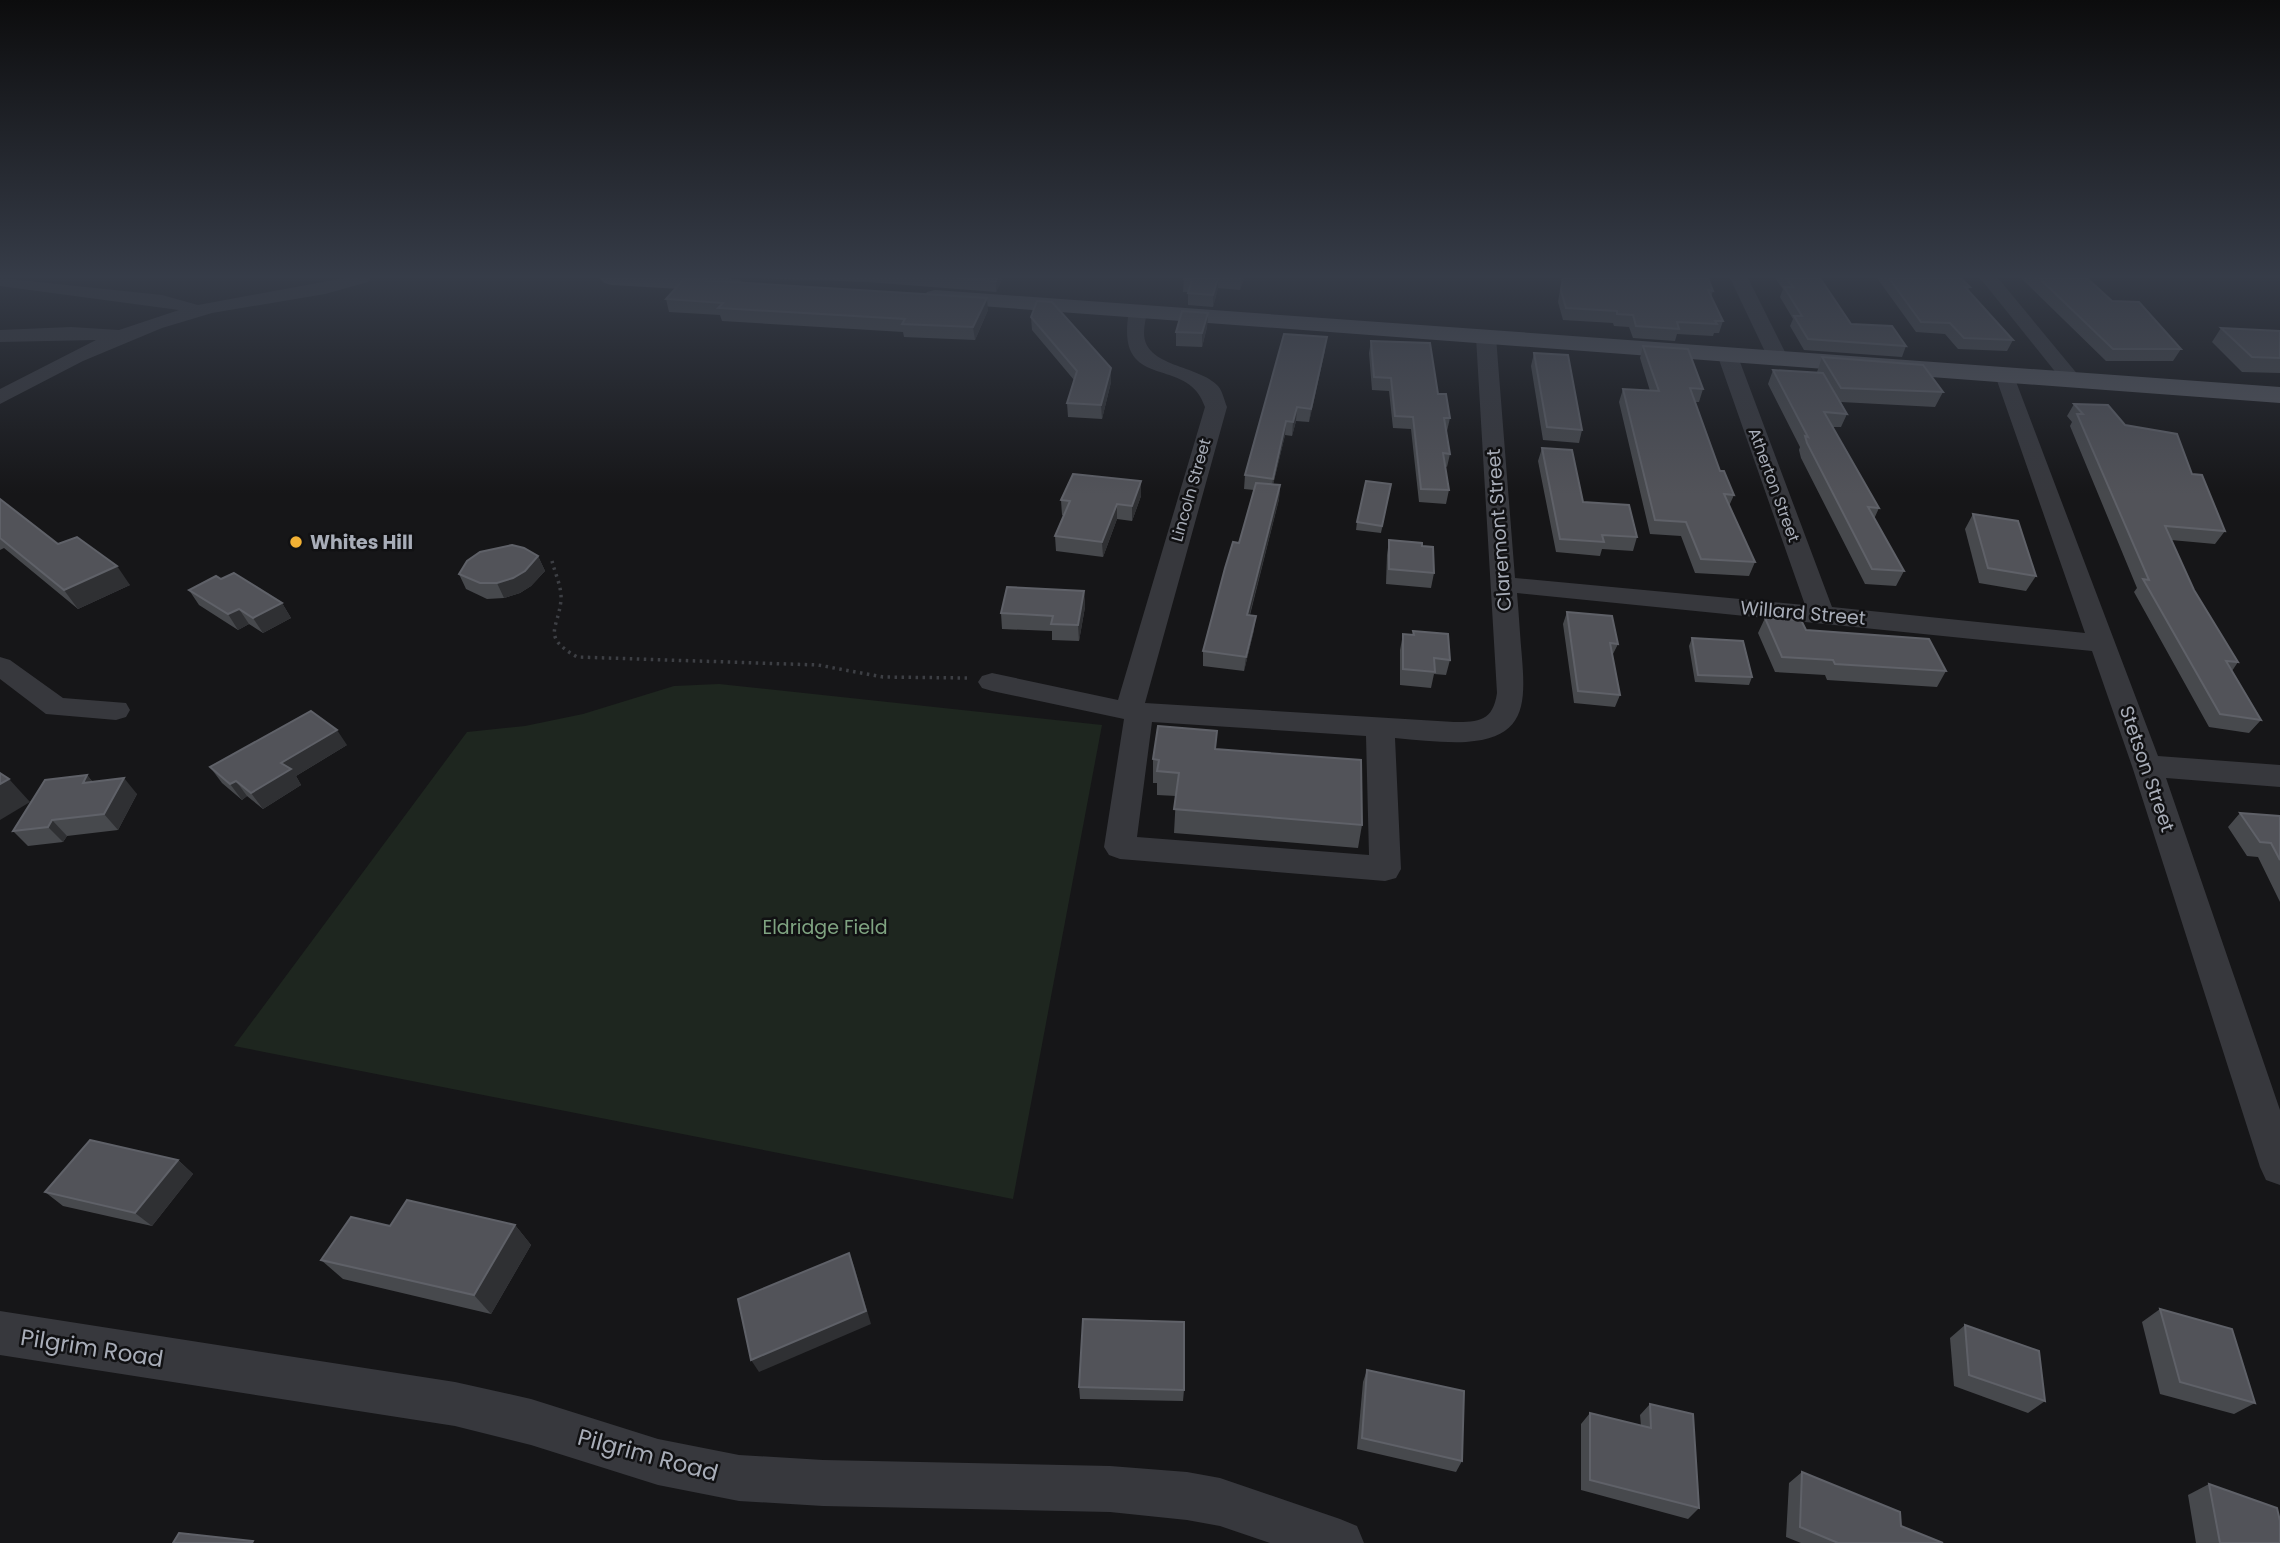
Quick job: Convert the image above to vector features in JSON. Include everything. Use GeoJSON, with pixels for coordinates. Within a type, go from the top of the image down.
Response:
{"type":"FeatureCollection","features":[{"type":"Feature","properties":{"kind":"main road"},"geometry":{"type":"LineString","coordinates":[[1660,350],[2280,395]]}},
{"type":"Feature","properties":{"kind":"street"},"geometry":{"type":"LineString","coordinates":[[0,398],[88,350]]}},
{"type":"Feature","properties":{"kind":"street","name":"Lincoln Street"},"geometry":{"type":"LineString","coordinates":[[1134,712],[1216,407],[1213,394],[1203,383],[1149,362],[1138,350]]}},
{"type":"Feature","properties":{"kind":"street","name":"Claremont Street"},"geometry":{"type":"LineString","coordinates":[[1380,728],[1468,732],[1493,727],[1502,722],[1511,703],[1487,350]]}},
{"type":"Feature","properties":{"kind":"street"},"geometry":{"type":"LineString","coordinates":[[1774,350],[1778,358]]}},
{"type":"Feature","properties":{"kind":"street"},"geometry":{"type":"LineString","coordinates":[[2048,350],[2072,380]]}},
{"type":"Feature","properties":{"kind":"street","name":"Atherton Street"},"geometry":{"type":"LineString","coordinates":[[1727,355],[1822,615]]}},
{"type":"Feature","properties":{"kind":"street","name":"Stetson Street"},"geometry":{"type":"LineString","coordinates":[[2005,375],[2147,765],[2280,1167]]}},
{"type":"Feature","properties":{"kind":"street","name":"Willard Street"},"geometry":{"type":"LineString","coordinates":[[1503,584],[2058,637],[2102,644]]}},
{"type":"Feature","properties":{"kind":"street"},"geometry":{"type":"LineString","coordinates":[[0,666],[56,707],[116,710]]}},
{"type":"Feature","properties":{"kind":"street"},"geometry":{"type":"LineString","coordinates":[[992,682],[1134,712],[1380,728],[1385,869],[1119,847],[1134,712]]}},
{"type":"Feature","properties":{"kind":"street"},"geometry":{"type":"LineString","coordinates":[[2147,765],[2280,776]]}},
{"type":"Feature","properties":{"kind":"street","name":"Pilgrim Road"},"geometry":{"type":"LineString","coordinates":[[0,1333],[454,1404],[531,1422],[658,1462],[725,1476],[823,1483],[1152,1492],[1220,1502],[1339,1543]]}},
{"type":"Feature","properties":{"kind":"path"},"geometry":{"type":"LineString","coordinates":[[552,561],[561,599],[553,627],[554,635],[563,649],[577,657],[818,665],[883,677],[949,677],[992,682]]}},
{"type":"Feature","properties":{"kind":"green space","name":"Eldridge Field"},"geometry":{"type":"Polygon","coordinates":[[[719,684],[1102,725],[1013,1199],[234,1046],[467,732],[525,726],[583,714],[674,686],[719,684]]]}},
{"type":"Feature","properties":{"kind":"building"},"geometry":{"type":"Polygon","coordinates":[[[1059,350],[1095,350],[1111,368],[1101,405],[1067,403],[1077,371],[1059,350]]]}},
{"type":"Feature","properties":{"kind":"building"},"geometry":{"type":"Polygon","coordinates":[[[1280,350],[1324,350],[1311,409],[1297,407],[1293,422],[1286,421],[1273,479],[1245,475],[1280,350]]]}},
{"type":"Feature","properties":{"kind":"building"},"geometry":{"type":"Polygon","coordinates":[[[1372,350],[1431,350],[1438,394],[1446,394],[1450,418],[1444,418],[1450,454],[1443,453],[1449,490],[1421,489],[1413,417],[1395,416],[1391,378],[1374,377],[1372,350]]]}},
{"type":"Feature","properties":{"kind":"building"},"geometry":{"type":"Polygon","coordinates":[[[1644,350],[1688,350],[1703,389],[1690,388],[1720,471],[1724,471],[1734,495],[1724,494],[1755,562],[1701,559],[1686,522],[1655,520],[1623,389],[1659,391],[1644,350]]]}},
{"type":"Feature","properties":{"kind":"building"},"geometry":{"type":"Polygon","coordinates":[[[2245,350],[2280,350],[2280,358],[2252,357],[2245,350]]]}},
{"type":"Feature","properties":{"kind":"building"},"geometry":{"type":"Polygon","coordinates":[[[1534,353],[1568,355],[1582,430],[1547,427],[1534,353]]]}},
{"type":"Feature","properties":{"kind":"building"},"geometry":{"type":"Polygon","coordinates":[[[1822,357],[1923,365],[1943,392],[1841,388],[1822,357]]]}},
{"type":"Feature","properties":{"kind":"building"},"geometry":{"type":"Polygon","coordinates":[[[1773,370],[1823,373],[1847,414],[1824,412],[1879,508],[1868,507],[1904,571],[1872,569],[1773,370]]]}},
{"type":"Feature","properties":{"kind":"building"},"geometry":{"type":"Polygon","coordinates":[[[2074,404],[2108,405],[2125,425],[2177,434],[2192,474],[2202,475],[2225,531],[2165,526],[2194,590],[2238,662],[2226,661],[2261,720],[2220,714],[2143,579],[2149,580],[2077,414],[2083,414],[2074,404]]]}},
{"type":"Feature","properties":{"kind":"building"},"geometry":{"type":"Polygon","coordinates":[[[1542,448],[1572,450],[1583,502],[1629,505],[1637,537],[1602,535],[1604,542],[1560,539],[1542,448]]]}},
{"type":"Feature","properties":{"kind":"building"},"geometry":{"type":"Polygon","coordinates":[[[1073,474],[1141,481],[1132,506],[1117,504],[1102,542],[1055,536],[1070,501],[1061,500],[1073,474]]]}},
{"type":"Feature","properties":{"kind":"building"},"geometry":{"type":"Polygon","coordinates":[[[1366,481],[1391,484],[1382,526],[1357,522],[1366,481]]]}},
{"type":"Feature","properties":{"kind":"building"},"geometry":{"type":"Polygon","coordinates":[[[1256,483],[1280,485],[1247,615],[1256,616],[1246,657],[1203,651],[1233,542],[1239,543],[1256,483]]]}},
{"type":"Feature","properties":{"kind":"building"},"geometry":{"type":"Polygon","coordinates":[[[0,499],[58,544],[77,537],[117,566],[64,590],[0,538],[0,499]]]}},
{"type":"Feature","properties":{"kind":"building"},"geometry":{"type":"Polygon","coordinates":[[[1973,514],[2018,521],[2036,576],[1988,568],[1973,514]]]}},
{"type":"Feature","properties":{"kind":"building"},"geometry":{"type":"Polygon","coordinates":[[[1389,540],[1422,543],[1422,546],[1433,547],[1434,573],[1389,569],[1389,540]]]}},
{"type":"Feature","properties":{"kind":"building"},"geometry":{"type":"Polygon","coordinates":[[[512,545],[538,556],[525,571],[513,578],[497,583],[480,583],[459,574],[467,561],[480,552],[512,545]]]}},
{"type":"Feature","properties":{"kind":"building"},"geometry":{"type":"Polygon","coordinates":[[[234,573],[282,603],[253,618],[239,609],[228,614],[189,590],[216,576],[221,579],[234,573]]]}},
{"type":"Feature","properties":{"kind":"building"},"geometry":{"type":"Polygon","coordinates":[[[1007,587],[1084,591],[1078,625],[1051,624],[1053,616],[1001,613],[1007,587]]]}},
{"type":"Feature","properties":{"kind":"building"},"geometry":{"type":"Polygon","coordinates":[[[1567,612],[1612,616],[1618,644],[1610,643],[1620,695],[1578,691],[1567,612]]]}},
{"type":"Feature","properties":{"kind":"building"},"geometry":{"type":"Polygon","coordinates":[[[1765,618],[1801,620],[1806,630],[1929,639],[1946,671],[1835,664],[1833,660],[1782,657],[1765,618]]]}},
{"type":"Feature","properties":{"kind":"building"},"geometry":{"type":"Polygon","coordinates":[[[1413,631],[1448,634],[1450,660],[1434,658],[1435,672],[1403,669],[1403,634],[1414,635],[1413,631]]]}},
{"type":"Feature","properties":{"kind":"building"},"geometry":{"type":"Polygon","coordinates":[[[1692,638],[1743,641],[1752,677],[1698,675],[1692,638]]]}},
{"type":"Feature","properties":{"kind":"building"},"geometry":{"type":"Polygon","coordinates":[[[311,711],[337,730],[281,763],[291,769],[251,793],[236,781],[230,784],[210,767],[311,711]]]}},
{"type":"Feature","properties":{"kind":"building"},"geometry":{"type":"Polygon","coordinates":[[[1158,726],[1217,731],[1215,749],[1361,760],[1362,825],[1174,809],[1179,773],[1157,771],[1159,760],[1153,759],[1158,726]]]}},
{"type":"Feature","properties":{"kind":"building"},"geometry":{"type":"Polygon","coordinates":[[[0,773],[9,779],[0,784],[0,773]]]}},
{"type":"Feature","properties":{"kind":"building"},"geometry":{"type":"Polygon","coordinates":[[[87,775],[83,783],[124,778],[104,814],[52,820],[48,827],[13,831],[45,780],[87,775]]]}},
{"type":"Feature","properties":{"kind":"building"},"geometry":{"type":"Polygon","coordinates":[[[2240,813],[2280,816],[2280,860],[2271,843],[2260,842],[2240,813]]]}},
{"type":"Feature","properties":{"kind":"building"},"geometry":{"type":"Polygon","coordinates":[[[90,1140],[178,1160],[135,1213],[45,1192],[90,1140]]]}},
{"type":"Feature","properties":{"kind":"building"},"geometry":{"type":"Polygon","coordinates":[[[407,1200],[515,1225],[474,1295],[321,1260],[351,1217],[390,1226],[407,1200]]]}},
{"type":"Feature","properties":{"kind":"building"},"geometry":{"type":"Polygon","coordinates":[[[849,1253],[866,1311],[751,1360],[738,1299],[849,1253]]]}},
{"type":"Feature","properties":{"kind":"building"},"geometry":{"type":"Polygon","coordinates":[[[2160,1309],[2232,1329],[2255,1403],[2180,1382],[2160,1309]]]}},
{"type":"Feature","properties":{"kind":"building"},"geometry":{"type":"Polygon","coordinates":[[[1083,1319],[1184,1322],[1184,1390],[1079,1387],[1083,1319]]]}},
{"type":"Feature","properties":{"kind":"building"},"geometry":{"type":"Polygon","coordinates":[[[1965,1325],[2039,1351],[2045,1401],[1969,1375],[1965,1325]]]}},
{"type":"Feature","properties":{"kind":"building"},"geometry":{"type":"Polygon","coordinates":[[[1367,1370],[1464,1391],[1462,1461],[1362,1438],[1367,1370]]]}},
{"type":"Feature","properties":{"kind":"building"},"geometry":{"type":"Polygon","coordinates":[[[1650,1404],[1693,1414],[1699,1508],[1590,1480],[1590,1413],[1651,1428],[1650,1404]]]}},
{"type":"Feature","properties":{"kind":"building"},"geometry":{"type":"Polygon","coordinates":[[[1802,1472],[1900,1512],[1901,1526],[1943,1543],[1838,1543],[1800,1527],[1802,1472]]]}},
{"type":"Feature","properties":{"kind":"building"},"geometry":{"type":"Polygon","coordinates":[[[2209,1484],[2277,1508],[2280,1543],[2220,1543],[2209,1484]]]}},
{"type":"Feature","properties":{"kind":"building"},"geometry":{"type":"Polygon","coordinates":[[[179,1533],[253,1541],[173,1543],[179,1533]]]}},
{"type":"Feature","properties":{"kind":"place","name":"Whites Hill"},"geometry":{"type":"Point","coordinates":[296,542]}}]}
